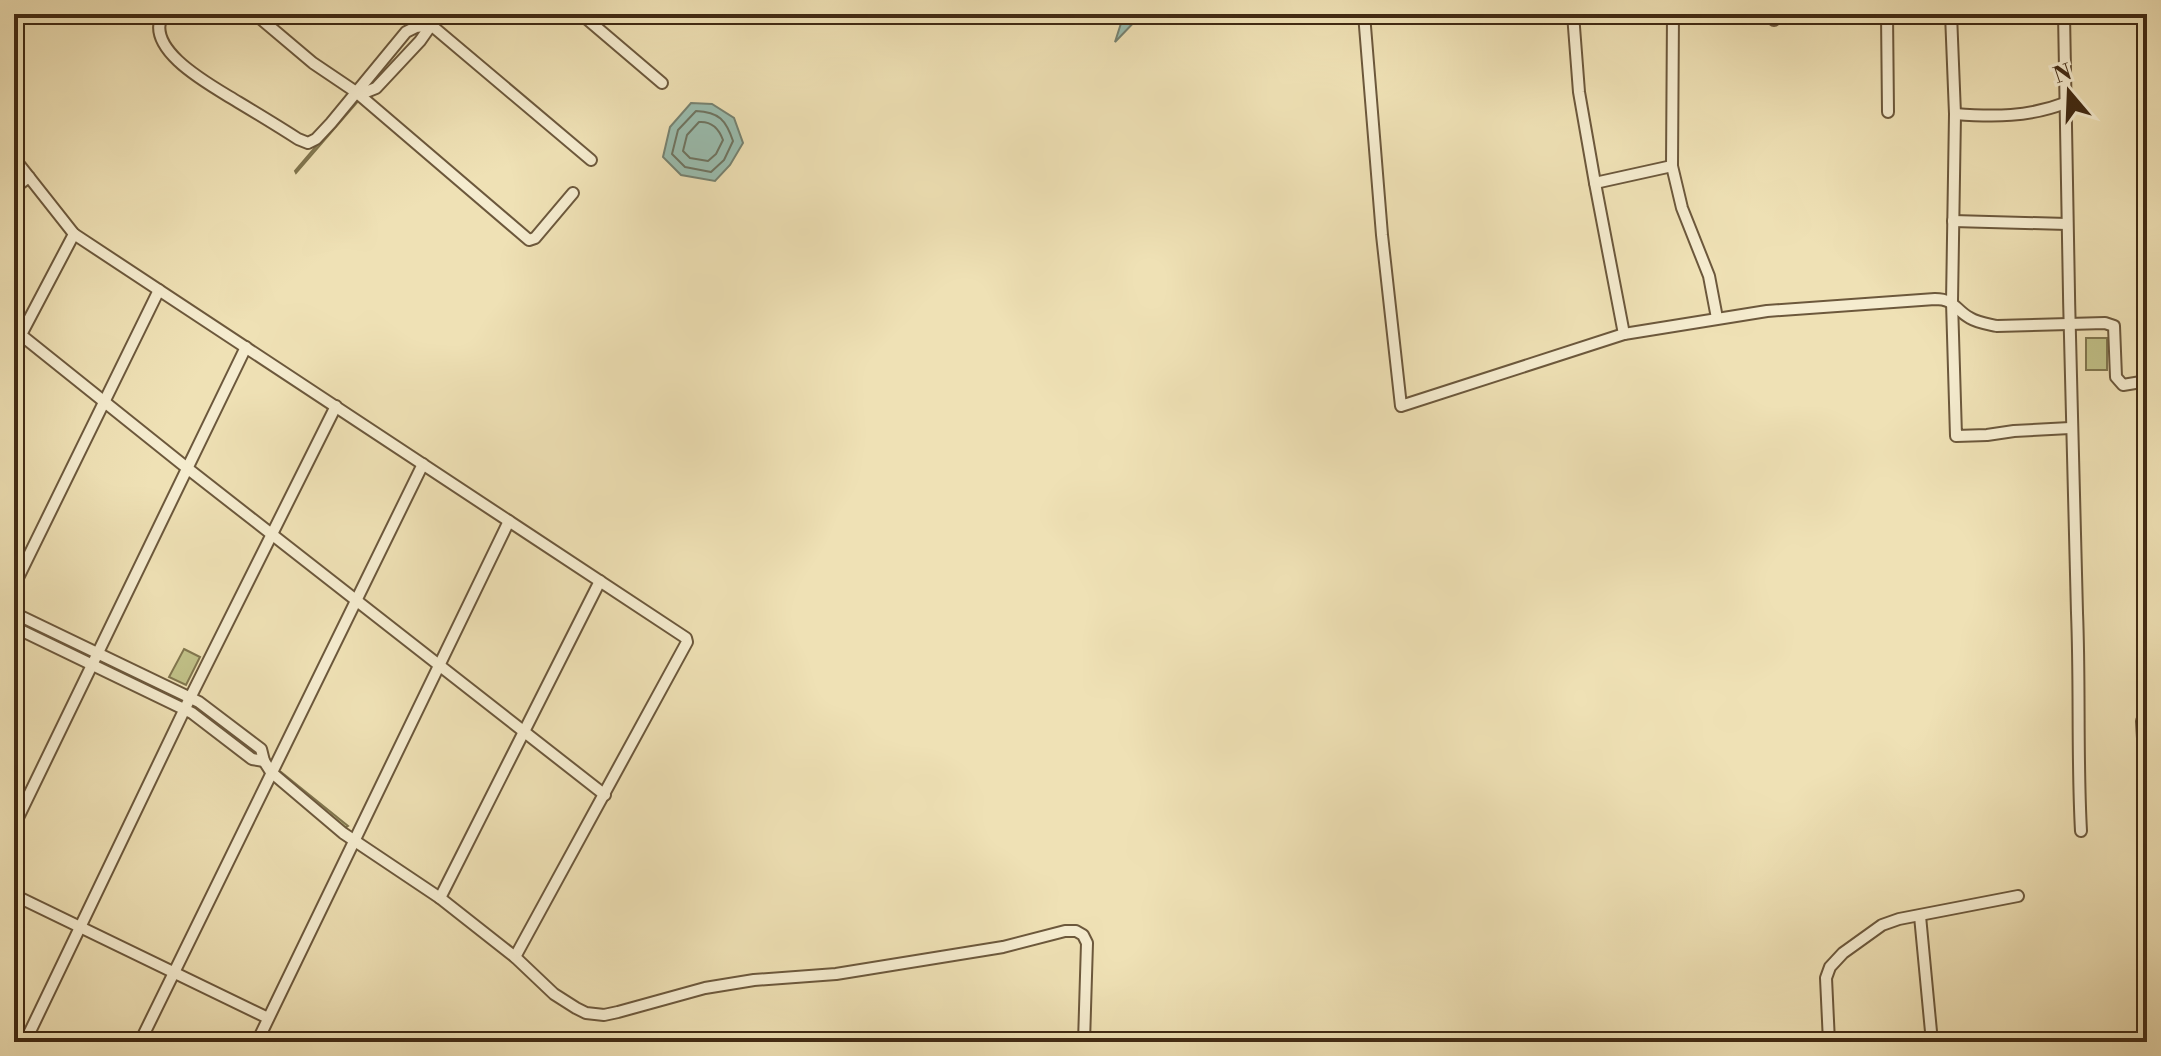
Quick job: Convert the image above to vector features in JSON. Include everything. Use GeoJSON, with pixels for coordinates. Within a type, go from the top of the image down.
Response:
{"type":"FeatureCollection","features":[{"type":"Feature","properties":{"kind":"street"},"geometry":{"type":"LineString","coordinates":[[163,14],[158,31],[170,52],[187,70],[308,143],[316,139],[406,32],[430,25]]}},
{"type":"Feature","properties":{"kind":"street"},"geometry":{"type":"LineString","coordinates":[[255,14],[313,63],[356,92],[529,240],[535,238],[573,193]]}},
{"type":"Feature","properties":{"kind":"street"},"geometry":{"type":"LineString","coordinates":[[418,14],[591,160]]}},
{"type":"Feature","properties":{"kind":"street"},"geometry":{"type":"LineString","coordinates":[[356,92],[376,88],[420,41],[439,14]]}},
{"type":"Feature","properties":{"kind":"street"},"geometry":{"type":"LineString","coordinates":[[581,14],[662,83]]}},
{"type":"Feature","properties":{"kind":"street"},"geometry":{"type":"LineString","coordinates":[[1364,14],[1382,235],[1401,406],[1624,334],[1812,306],[1935,299],[1952,302],[1968,317],[1997,326],[2105,323],[2114,326],[2116,377],[2123,385],[2147,381]]}},
{"type":"Feature","properties":{"kind":"street"},"geometry":{"type":"LineString","coordinates":[[1573,14],[1579,92],[1624,334]]}},
{"type":"Feature","properties":{"kind":"street"},"geometry":{"type":"LineString","coordinates":[[1673,14],[1672,166],[1682,208],[1709,276],[1717,318]]}},
{"type":"Feature","properties":{"kind":"street"},"geometry":{"type":"LineString","coordinates":[[1887,14],[1888,112]]}},
{"type":"Feature","properties":{"kind":"street"},"geometry":{"type":"LineString","coordinates":[[1951,14],[1955,114],[1952,302],[1956,436],[2070,428]]}},
{"type":"Feature","properties":{"kind":"street"},"geometry":{"type":"LineString","coordinates":[[2064,14],[2070,428],[2081,831]]}},
{"type":"Feature","properties":{"kind":"street"},"geometry":{"type":"LineString","coordinates":[[1955,114],[2005,117],[2045,111],[2065,103]]}},
{"type":"Feature","properties":{"kind":"street"},"geometry":{"type":"LineString","coordinates":[[14,158],[74,234],[686,638],[687,642],[605,795],[515,957]]}},
{"type":"Feature","properties":{"kind":"street"},"geometry":{"type":"LineString","coordinates":[[1595,183],[1672,166]]}},
{"type":"Feature","properties":{"kind":"street"},"geometry":{"type":"LineString","coordinates":[[14,188],[29,177]]}},
{"type":"Feature","properties":{"kind":"street"},"geometry":{"type":"LineString","coordinates":[[1953,221],[2067,224]]}},
{"type":"Feature","properties":{"kind":"street"},"geometry":{"type":"LineString","coordinates":[[14,348],[18,330],[74,234]]}},
{"type":"Feature","properties":{"kind":"street"},"geometry":{"type":"LineString","coordinates":[[14,586],[159,290]]}},
{"type":"Feature","properties":{"kind":"street"},"geometry":{"type":"LineString","coordinates":[[18,330],[187,468],[605,795]]}},
{"type":"Feature","properties":{"kind":"street"},"geometry":{"type":"LineString","coordinates":[[14,826],[246,347]]}},
{"type":"Feature","properties":{"kind":"street"},"geometry":{"type":"LineString","coordinates":[[25,1042],[190,698],[336,406]]}},
{"type":"Feature","properties":{"kind":"street"},"geometry":{"type":"LineString","coordinates":[[140,1042],[423,464]]}},
{"type":"Feature","properties":{"kind":"street"},"geometry":{"type":"LineString","coordinates":[[257,1042],[509,521]]}},
{"type":"Feature","properties":{"kind":"street"},"geometry":{"type":"LineString","coordinates":[[440,898],[600,581]]}},
{"type":"Feature","properties":{"kind":"street"},"geometry":{"type":"LineString","coordinates":[[14,613],[199,702],[261,749],[271,772],[354,841],[440,898],[515,957],[554,994],[586,1013],[604,1015],[705,988],[754,980],[836,974],[1003,947],[1076,931],[1083,935],[1087,943],[1084,1042]]}},
{"type":"Feature","properties":{"kind":"street"},"geometry":{"type":"LineString","coordinates":[[14,627],[185,709],[252,759],[264,761]]}},
{"type":"Feature","properties":{"kind":"street"},"geometry":{"type":"LineString","coordinates":[[2142,721],[2147,807]]}},
{"type":"Feature","properties":{"kind":"street"},"geometry":{"type":"LineString","coordinates":[[14,895],[268,1018]]}},
{"type":"Feature","properties":{"kind":"street"},"geometry":{"type":"LineString","coordinates":[[1829,1042],[1826,978],[1830,967],[1843,953],[1882,925],[1899,919],[2018,896]]}},
{"type":"Feature","properties":{"kind":"street"},"geometry":{"type":"LineString","coordinates":[[1920,916],[1932,1042]]}},
{"type":"Feature","properties":{"kind":"green space"},"geometry":{"type":"Polygon","coordinates":[[[377,75],[379,77],[296,173],[295,171],[377,75]]]}},
{"type":"Feature","properties":{"kind":"green space"},"geometry":{"type":"Polygon","coordinates":[[[2086,338],[2107,338],[2107,370],[2086,370],[2086,338]]]}},
{"type":"Feature","properties":{"kind":"green space"},"geometry":{"type":"Polygon","coordinates":[[[184,649],[200,657],[186,685],[169,677],[184,649]]]}},
{"type":"Feature","properties":{"kind":"green space"},"geometry":{"type":"Polygon","coordinates":[[[102,660],[179,699],[176,701],[101,664],[102,660]]]}},
{"type":"Feature","properties":{"kind":"green space"},"geometry":{"type":"Polygon","coordinates":[[[278,772],[348,826],[345,828],[278,776],[278,772]]]}},
{"type":"Feature","properties":{"kind":"water"},"geometry":{"type":"Polygon","coordinates":[[[1124,14],[1142,14],[1115,42],[1124,14]]]}},
{"type":"Feature","properties":{"kind":"water"},"geometry":{"type":"Polygon","coordinates":[[[691,103],[712,104],[734,118],[743,143],[730,165],[715,181],[681,175],[663,157],[670,127],[691,103]]]}}]}
